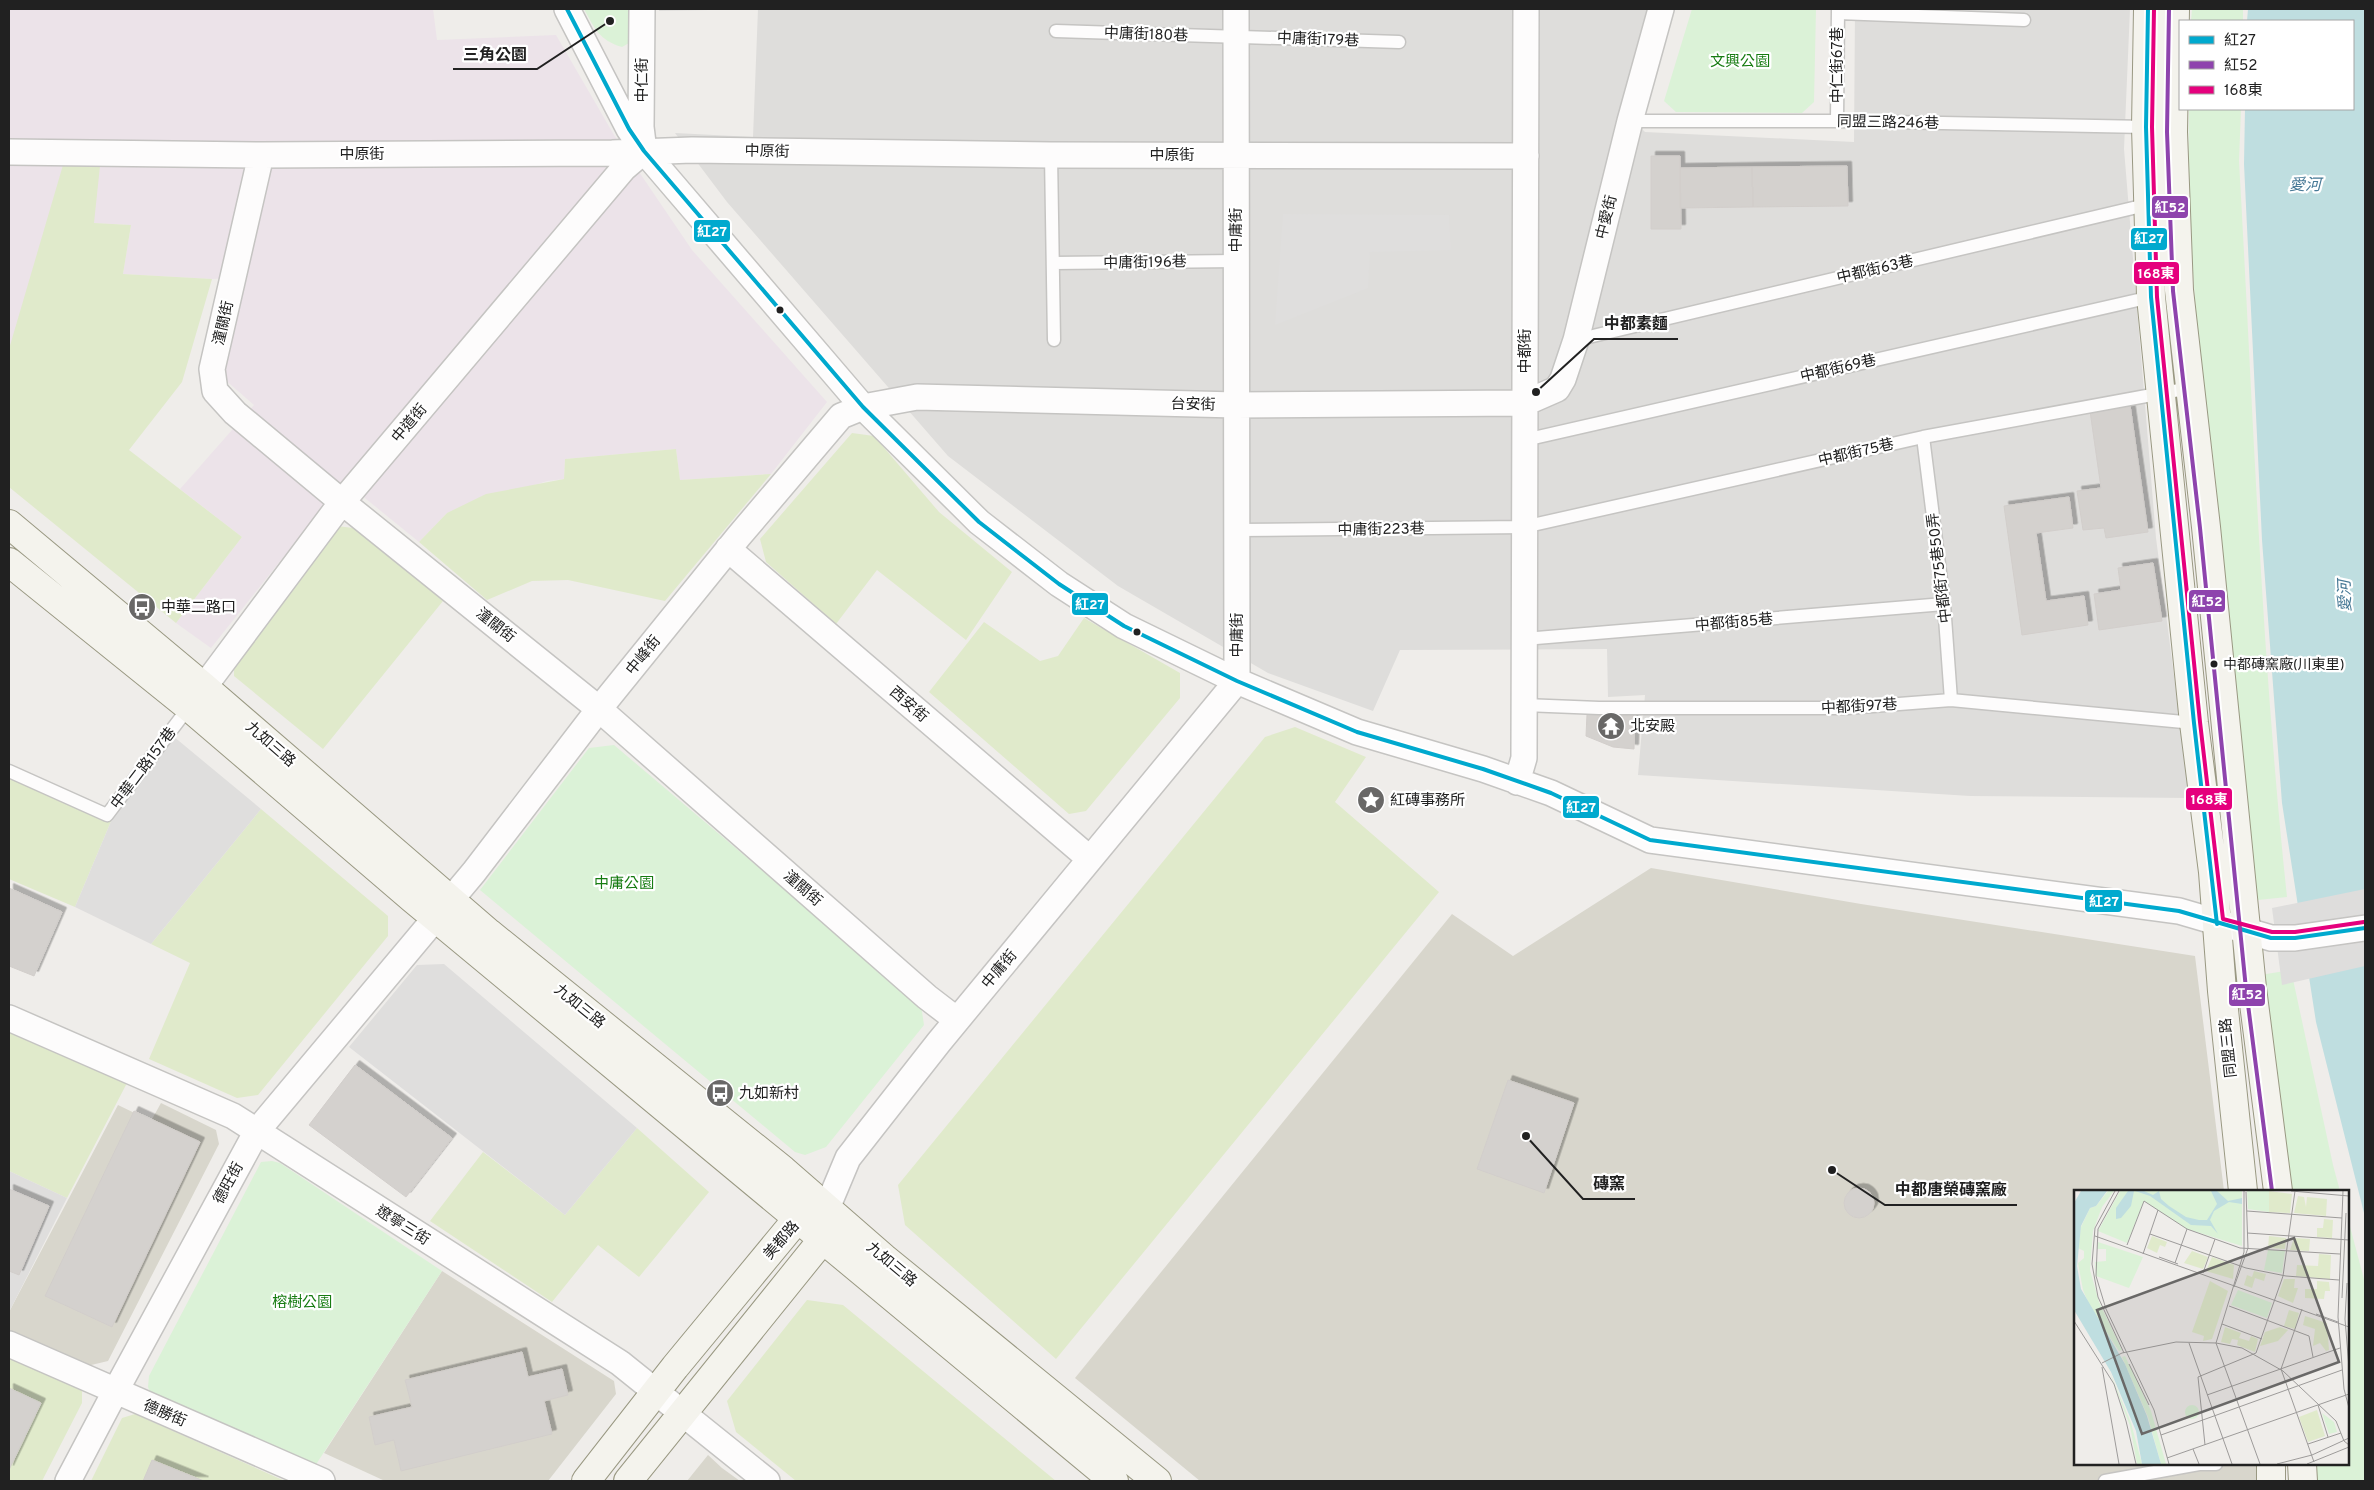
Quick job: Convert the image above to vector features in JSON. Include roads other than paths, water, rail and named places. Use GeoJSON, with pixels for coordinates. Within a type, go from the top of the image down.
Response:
{"type":"FeatureCollection","features":[{"type":"Feature","properties":{"kind":"street"},"geometry":{"type":"LineString","coordinates":[[567,9],[629,129],[644,151],[863,407],[980,522],[1060,584],[1124,626],[1237,681],[1357,732],[1483,769],[1551,794],[1650,840],[2179,911],[2197,915],[2217,924],[2259,935],[2295,938],[2365,928]]}},
{"type":"Feature","properties":{"kind":"street","name":"中仁街"},"geometry":{"type":"LineString","coordinates":[[642,9],[641,127],[644,151]]}},
{"type":"Feature","properties":{"kind":"street","name":"中庸街"},"geometry":{"type":"LineString","coordinates":[[827,1208],[848,1158],[957,1020],[1237,681],[1236,9]]}},
{"type":"Feature","properties":{"kind":"street","name":"中都街"},"geometry":{"type":"LineString","coordinates":[[1517,782],[1524,758],[1526,9]]}},
{"type":"Feature","properties":{"kind":"street","name":"中愛街"},"geometry":{"type":"LineString","coordinates":[[1525,404],[1557,389],[1564,380],[1576,340],[1630,121],[1661,9]]}},
{"type":"Feature","properties":{"kind":"street","name":"同盟三路"},"geometry":{"type":"LineString","coordinates":[[2148,9],[2146,204],[2151,297],[2243,1190]]}},
{"type":"Feature","properties":{"kind":"street","name":"同盟三路"},"geometry":{"type":"LineString","coordinates":[[2175,9],[2173,132],[2179,290],[2206,527],[2259,935],[2278,1190]]}},
{"type":"Feature","properties":{"kind":"street","name":"中原街"},"geometry":{"type":"LineString","coordinates":[[9,152],[261,155],[612,153],[644,151],[1051,155],[1526,156]]}},
{"type":"Feature","properties":{"kind":"street","name":"中道街"},"geometry":{"type":"LineString","coordinates":[[197,697],[342,502],[624,168],[644,151]]}},
{"type":"Feature","properties":{"kind":"street","name":"潼關街"},"geometry":{"type":"LineString","coordinates":[[261,155],[212,369],[215,391],[235,413],[342,502],[599,708],[927,997],[957,1020]]}},
{"type":"Feature","properties":{"kind":"street","name":"台安街"},"geometry":{"type":"LineString","coordinates":[[863,407],[917,397],[1236,405],[1525,404]]}},
{"type":"Feature","properties":{"kind":"street","name":"中峰街"},"geometry":{"type":"LineString","coordinates":[[444,909],[599,708],[728,549],[832,425],[841,416],[863,407]]}},
{"type":"Feature","properties":{"kind":"street","name":"九如三路"},"geometry":{"type":"LineString","coordinates":[[9,524],[197,697],[444,909],[798,1218],[1102,1478]]}},
{"type":"Feature","properties":{"kind":"street","name":"西安街"},"geometry":{"type":"LineString","coordinates":[[728,549],[1090,859]]}},
{"type":"Feature","properties":{"kind":"street","name":"九如三路"},"geometry":{"type":"LineString","coordinates":[[9,562],[197,697]]}},
{"type":"Feature","properties":{"kind":"street","name":"九如三路"},"geometry":{"type":"LineString","coordinates":[[444,909],[489,933],[783,1170],[1156,1481]]}},
{"type":"Feature","properties":{"kind":"street","name":"德旺街"},"geometry":{"type":"LineString","coordinates":[[68,1481],[257,1131],[444,909]]}},
{"type":"Feature","properties":{"kind":"street","name":"遼寧三街"},"geometry":{"type":"LineString","coordinates":[[9,1018],[224,1112],[257,1131],[620,1363],[767,1481]]}},
{"type":"Feature","properties":{"kind":"street","name":"美都路"},"geometry":{"type":"LineString","coordinates":[[586,1481],[798,1218],[827,1208],[823,1239]]}},
{"type":"Feature","properties":{"kind":"street"},"geometry":{"type":"LineString","coordinates":[[628,1481],[823,1239]]}},
{"type":"Feature","properties":{"kind":"street","name":"德勝街"},"geometry":{"type":"LineString","coordinates":[[9,1344],[322,1481]]}},
{"type":"Feature","properties":{"kind":"street"},"geometry":{"type":"LineString","coordinates":[[2271,1465],[2271,1481]]}},
{"type":"Feature","properties":{"kind":"street"},"geometry":{"type":"LineString","coordinates":[[2302,1465],[2303,1481]]}},
{"type":"Feature","properties":{"kind":"lane"},"geometry":{"type":"LineString","coordinates":[[1838,11],[2024,20]]}},
{"type":"Feature","properties":{"kind":"lane","name":"中仁街67巷"},"geometry":{"type":"LineString","coordinates":[[1837,121],[1838,11]]}},
{"type":"Feature","properties":{"kind":"lane","name":"中庸街180巷"},"geometry":{"type":"LineString","coordinates":[[1056,31],[1236,37]]}},
{"type":"Feature","properties":{"kind":"lane","name":"中庸街179巷"},"geometry":{"type":"LineString","coordinates":[[1236,37],[1400,42]]}},
{"type":"Feature","properties":{"kind":"lane","name":"同盟三路246巷"},"geometry":{"type":"LineString","coordinates":[[1630,121],[1837,121],[2146,127]]}},
{"type":"Feature","properties":{"kind":"lane"},"geometry":{"type":"LineString","coordinates":[[1051,155],[1054,340]]}},
{"type":"Feature","properties":{"kind":"lane","name":"中都街63巷"},"geometry":{"type":"LineString","coordinates":[[1576,340],[2146,204],[2175,202]]}},
{"type":"Feature","properties":{"kind":"lane","name":"中庸街196巷"},"geometry":{"type":"LineString","coordinates":[[1054,263],[1236,261]]}},
{"type":"Feature","properties":{"kind":"lane","name":"中都街69巷"},"geometry":{"type":"LineString","coordinates":[[1525,440],[2151,297]]}},
{"type":"Feature","properties":{"kind":"lane","name":"中都街75巷"},"geometry":{"type":"LineString","coordinates":[[1524,527],[1923,437],[2190,388]]}},
{"type":"Feature","properties":{"kind":"lane","name":"中都街75巷50弄"},"geometry":{"type":"LineString","coordinates":[[1923,437],[1944,604],[1951,700]]}},
{"type":"Feature","properties":{"kind":"lane","name":"中庸街223巷"},"geometry":{"type":"LineString","coordinates":[[1237,530],[1524,527]]}},
{"type":"Feature","properties":{"kind":"lane","name":"中都街85巷"},"geometry":{"type":"LineString","coordinates":[[1524,639],[1944,604]]}},
{"type":"Feature","properties":{"kind":"lane","name":"中華二路157巷"},"geometry":{"type":"LineString","coordinates":[[9,771],[107,815],[197,697]]}},
{"type":"Feature","properties":{"kind":"lane","name":"中都街97巷"},"geometry":{"type":"LineString","coordinates":[[1524,705],[1599,708],[1848,708],[1951,700],[2194,722]]}},
{"type":"Feature","properties":{"kind":"lane"},"geometry":{"type":"LineString","coordinates":[[2105,1481],[2190,1465]]}},
{"type":"Feature","properties":{"kind":"water","name":"愛河"},"geometry":{"type":"Polygon","coordinates":[[[2248,9],[2365,9],[2365,1217],[2316,1022],[2282,803],[2262,540],[2244,164],[2245,110],[2354,110],[2354,20],[2247,20],[2248,9]]]}},
{"type":"Feature","properties":{"kind":"place","name":"三角公園"},"geometry":{"type":"Point","coordinates":[610,21]}},
{"type":"Feature","properties":{"kind":"place","name":"中都素麵"},"geometry":{"type":"Point","coordinates":[1536,392]}},
{"type":"Feature","properties":{"kind":"place","name":"中華二路口"},"geometry":{"type":"Point","coordinates":[142,607]}},
{"type":"Feature","properties":{"kind":"place","name":"中都磚窯廠(川東里)"},"geometry":{"type":"Point","coordinates":[2214,664]}},
{"type":"Feature","properties":{"kind":"place","name":"北安殿"},"geometry":{"type":"Point","coordinates":[1611,726]}},
{"type":"Feature","properties":{"kind":"place","name":"紅磚事務所"},"geometry":{"type":"Point","coordinates":[1371,800]}},
{"type":"Feature","properties":{"kind":"place","name":"九如新村"},"geometry":{"type":"Point","coordinates":[720,1093]}},
{"type":"Feature","properties":{"kind":"place","name":"磚窯"},"geometry":{"type":"Point","coordinates":[1526,1136]}},
{"type":"Feature","properties":{"kind":"place","name":"中都唐榮磚窯廠"},"geometry":{"type":"Point","coordinates":[1832,1170]}},
{"type":"Feature","properties":{"kind":"park label","name":"文興公園"},"geometry":{"type":"Point","coordinates":[1740,61]}},
{"type":"Feature","properties":{"kind":"park label","name":"中庸公園"},"geometry":{"type":"Point","coordinates":[624,883]}},
{"type":"Feature","properties":{"kind":"park label","name":"榕樹公園"},"geometry":{"type":"Point","coordinates":[302,1302]}}]}
